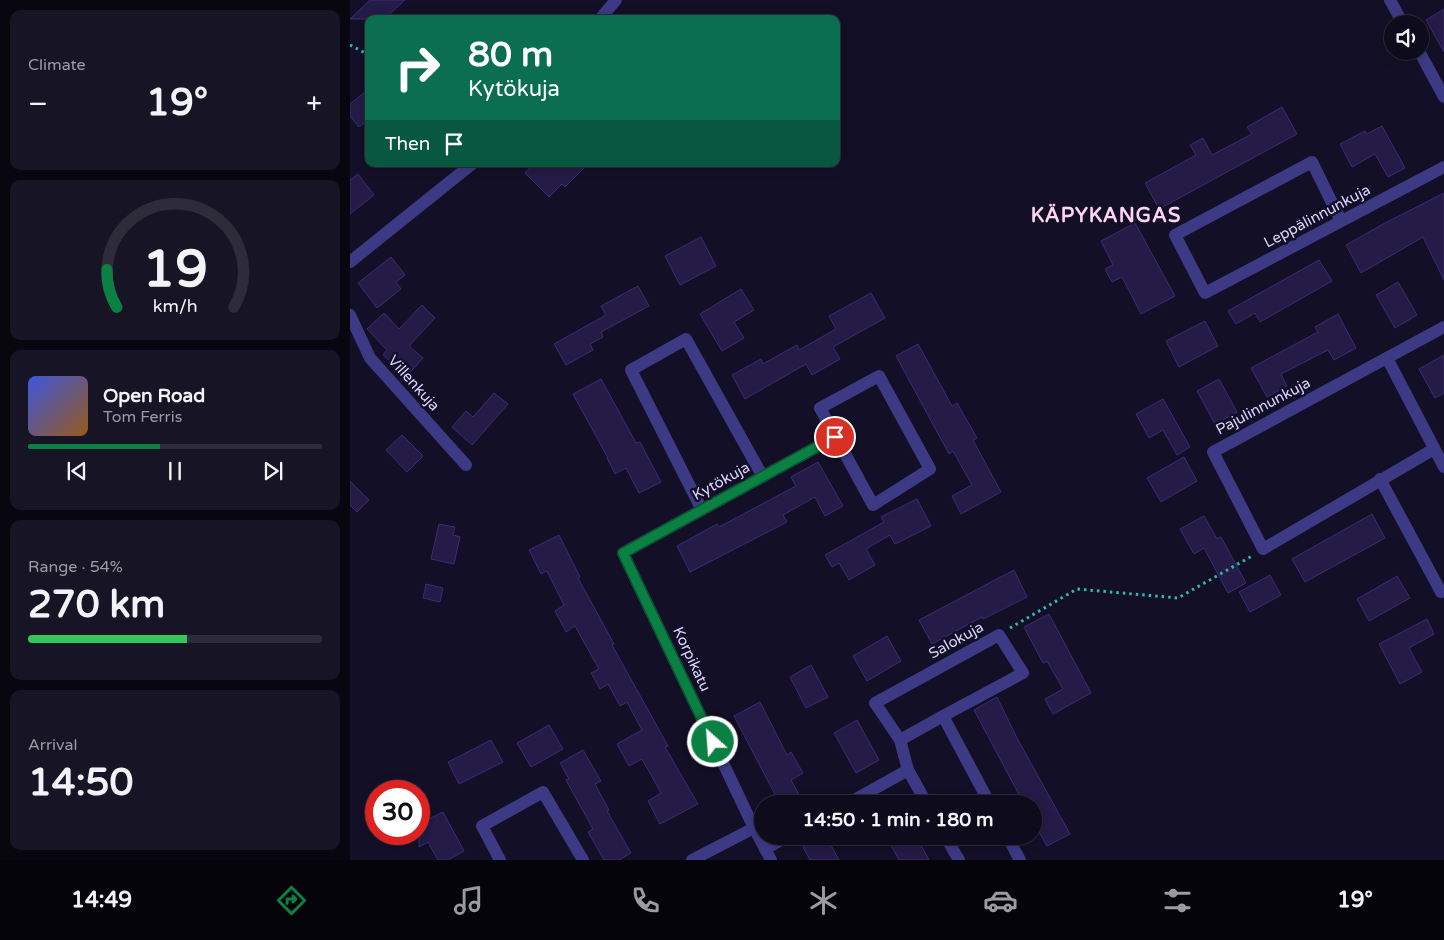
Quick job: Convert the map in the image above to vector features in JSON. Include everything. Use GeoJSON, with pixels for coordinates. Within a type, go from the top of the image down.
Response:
{"type":"FeatureCollection","features":[{"type":"Feature","properties":{"kind":"street"},"geometry":{"type":"LineString","coordinates":[[603,15],[616,0]]}},
{"type":"Feature","properties":{"kind":"street"},"geometry":{"type":"LineString","coordinates":[[1390,0],[1398,15]]}},
{"type":"Feature","properties":{"kind":"street"},"geometry":{"type":"LineString","coordinates":[[1423,60],[1444,97]]}},
{"type":"Feature","properties":{"kind":"street","name":"Leppälinnunkuja"},"geometry":{"type":"LineString","coordinates":[[1341,221],[1312,162],[1175,235],[1205,293],[1444,167]]}},
{"type":"Feature","properties":{"kind":"street"},"geometry":{"type":"LineString","coordinates":[[350,262],[468,167]]}},
{"type":"Feature","properties":{"kind":"street","name":"Villenkuja"},"geometry":{"type":"LineString","coordinates":[[350,315],[370,358],[466,465]]}},
{"type":"Feature","properties":{"kind":"street","name":"Pajulinnunkuja"},"geometry":{"type":"LineString","coordinates":[[1263,549],[1213,452],[1444,327]]}},
{"type":"Feature","properties":{"kind":"street"},"geometry":{"type":"LineString","coordinates":[[702,510],[631,370],[686,339],[762,477]]}},
{"type":"Feature","properties":{"kind":"street"},"geometry":{"type":"LineString","coordinates":[[1387,358],[1444,467]]}},
{"type":"Feature","properties":{"kind":"street"},"geometry":{"type":"LineString","coordinates":[[879,376],[930,469],[873,505],[835,437],[820,408],[879,376]]}},
{"type":"Feature","properties":{"kind":"street","name":"Kytökuja"},"geometry":{"type":"LineString","coordinates":[[623,553],[835,437]]}},
{"type":"Feature","properties":{"kind":"street"},"geometry":{"type":"LineString","coordinates":[[1263,549],[1434,448]]}},
{"type":"Feature","properties":{"kind":"street"},"geometry":{"type":"LineString","coordinates":[[1380,479],[1441,592],[1444,591]]}},
{"type":"Feature","properties":{"kind":"street","name":"Korpikatu"},"geometry":{"type":"LineString","coordinates":[[623,553],[754,828]]}},
{"type":"Feature","properties":{"kind":"street","name":"Salokuja"},"geometry":{"type":"LineString","coordinates":[[900,740],[1023,672],[999,635],[876,703],[900,740],[908,770],[922,795]]}},
{"type":"Feature","properties":{"kind":"street"},"geometry":{"type":"LineString","coordinates":[[943,716],[985,795]]}},
{"type":"Feature","properties":{"kind":"street"},"geometry":{"type":"LineString","coordinates":[[863,795],[908,770]]}},
{"type":"Feature","properties":{"kind":"street"},"geometry":{"type":"LineString","coordinates":[[500,860],[482,826],[543,792],[583,860]]}},
{"type":"Feature","properties":{"kind":"street"},"geometry":{"type":"LineString","coordinates":[[692,860],[754,828]]}},
{"type":"Feature","properties":{"kind":"street"},"geometry":{"type":"LineString","coordinates":[[768,854],[778,845]]}},
{"type":"Feature","properties":{"kind":"street"},"geometry":{"type":"LineString","coordinates":[[950,845],[959,860]]}},
{"type":"Feature","properties":{"kind":"street"},"geometry":{"type":"LineString","coordinates":[[1012,845],[1020,860]]}},
{"type":"Feature","properties":{"kind":"path"},"geometry":{"type":"LineString","coordinates":[[350,45],[365,53]]}},
{"type":"Feature","properties":{"kind":"path"},"geometry":{"type":"LineString","coordinates":[[999,635],[1077,589],[1178,598],[1263,549]]}},
{"type":"Feature","properties":{"kind":"building"},"geometry":{"type":"Polygon","coordinates":[[[370,0],[405,0],[388,15],[365,15],[365,19],[350,19],[370,0]]]}},
{"type":"Feature","properties":{"kind":"building"},"geometry":{"type":"Polygon","coordinates":[[[1444,9],[1444,52],[1429,25],[1429,18],[1444,9]]]}},
{"type":"Feature","properties":{"kind":"building"},"geometry":{"type":"Polygon","coordinates":[[[365,92],[365,122],[359,127],[350,116],[350,104],[365,92]]]}},
{"type":"Feature","properties":{"kind":"building"},"geometry":{"type":"Polygon","coordinates":[[[1282,107],[1297,134],[1159,209],[1145,183],[1196,155],[1190,145],[1203,138],[1212,155],[1252,134],[1247,127],[1282,107]]]}},
{"type":"Feature","properties":{"kind":"building"},"geometry":{"type":"Polygon","coordinates":[[[1382,126],[1405,168],[1388,177],[1375,154],[1352,167],[1340,144],[1365,131],[1367,134],[1382,126]]]}},
{"type":"Feature","properties":{"kind":"building"},"geometry":{"type":"Polygon","coordinates":[[[531,167],[585,167],[565,187],[562,184],[549,197],[525,173],[531,167]]]}},
{"type":"Feature","properties":{"kind":"building"},"geometry":{"type":"Polygon","coordinates":[[[358,174],[374,195],[350,214],[350,180],[358,174]]]}},
{"type":"Feature","properties":{"kind":"building"},"geometry":{"type":"Polygon","coordinates":[[[1444,193],[1444,280],[1423,237],[1361,273],[1346,245],[1444,193]]]}},
{"type":"Feature","properties":{"kind":"building"},"geometry":{"type":"Polygon","coordinates":[[[1135,223],[1175,296],[1141,314],[1122,277],[1112,282],[1105,269],[1113,265],[1101,241],[1135,223]]]}},
{"type":"Feature","properties":{"kind":"building"},"geometry":{"type":"Polygon","coordinates":[[[701,237],[716,266],[680,285],[665,256],[701,237]]]}},
{"type":"Feature","properties":{"kind":"building"},"geometry":{"type":"Polygon","coordinates":[[[391,257],[405,275],[396,282],[401,289],[377,308],[358,283],[391,257]]]}},
{"type":"Feature","properties":{"kind":"building"},"geometry":{"type":"Polygon","coordinates":[[[1319,260],[1332,281],[1260,322],[1255,313],[1236,324],[1228,311],[1319,260]]]}},
{"type":"Feature","properties":{"kind":"building"},"geometry":{"type":"Polygon","coordinates":[[[1398,282],[1417,315],[1395,328],[1376,295],[1398,282]]]}},
{"type":"Feature","properties":{"kind":"building"},"geometry":{"type":"Polygon","coordinates":[[[638,286],[649,306],[601,332],[603,337],[590,344],[593,350],[566,365],[554,344],[606,315],[601,306],[638,286]]]}},
{"type":"Feature","properties":{"kind":"building"},"geometry":{"type":"Polygon","coordinates":[[[741,289],[754,310],[734,322],[744,338],[722,351],[700,314],[741,289]]]}},
{"type":"Feature","properties":{"kind":"building"},"geometry":{"type":"Polygon","coordinates":[[[871,293],[885,318],[833,347],[840,359],[812,375],[806,364],[745,399],[732,375],[761,359],[763,364],[797,345],[799,350],[836,329],[829,316],[871,293]]]}},
{"type":"Feature","properties":{"kind":"building"},"geometry":{"type":"Polygon","coordinates":[[[422,305],[435,318],[409,346],[423,358],[407,376],[383,355],[387,350],[367,329],[384,313],[399,329],[422,305]]]}},
{"type":"Feature","properties":{"kind":"building"},"geometry":{"type":"Polygon","coordinates":[[[1338,314],[1356,348],[1334,360],[1328,350],[1281,374],[1287,386],[1267,397],[1251,368],[1318,332],[1315,327],[1338,314]]]}},
{"type":"Feature","properties":{"kind":"building"},"geometry":{"type":"Polygon","coordinates":[[[1205,321],[1218,346],[1179,367],[1166,341],[1205,321]]]}},
{"type":"Feature","properties":{"kind":"building"},"geometry":{"type":"Polygon","coordinates":[[[918,344],[952,406],[957,403],[977,438],[973,440],[1001,492],[961,514],[952,496],[972,485],[953,451],[949,454],[896,356],[918,344]]]}},
{"type":"Feature","properties":{"kind":"building"},"geometry":{"type":"Polygon","coordinates":[[[1444,355],[1444,393],[1435,398],[1419,369],[1444,355]]]}},
{"type":"Feature","properties":{"kind":"building"},"geometry":{"type":"Polygon","coordinates":[[[601,379],[636,443],[640,442],[661,482],[639,493],[626,468],[615,474],[573,394],[601,379]]]}},
{"type":"Feature","properties":{"kind":"building"},"geometry":{"type":"Polygon","coordinates":[[[1219,379],[1237,412],[1215,424],[1197,391],[1219,379]]]}},
{"type":"Feature","properties":{"kind":"building"},"geometry":{"type":"Polygon","coordinates":[[[494,393],[508,404],[472,445],[452,427],[466,411],[473,417],[494,393]]]}},
{"type":"Feature","properties":{"kind":"building"},"geometry":{"type":"Polygon","coordinates":[[[1163,399],[1190,447],[1177,455],[1163,430],[1149,438],[1136,414],[1163,399]]]}},
{"type":"Feature","properties":{"kind":"building"},"geometry":{"type":"Polygon","coordinates":[[[402,435],[423,456],[407,472],[386,450],[402,435]]]}},
{"type":"Feature","properties":{"kind":"building"},"geometry":{"type":"Polygon","coordinates":[[[1184,457],[1197,481],[1161,502],[1147,478],[1184,457]]]}},
{"type":"Feature","properties":{"kind":"building"},"geometry":{"type":"Polygon","coordinates":[[[818,462],[843,506],[825,516],[815,497],[783,515],[787,522],[690,572],[677,546],[717,524],[719,527],[796,486],[791,477],[818,462]]]}},
{"type":"Feature","properties":{"kind":"building"},"geometry":{"type":"Polygon","coordinates":[[[350,481],[369,500],[357,512],[350,505],[350,481]]]}},
{"type":"Feature","properties":{"kind":"building"},"geometry":{"type":"Polygon","coordinates":[[[917,499],[931,526],[895,544],[890,535],[866,549],[875,565],[849,580],[839,563],[832,567],[825,555],[884,522],[881,517],[917,499]]]}},
{"type":"Feature","properties":{"kind":"building"},"geometry":{"type":"Polygon","coordinates":[[[1372,514],[1385,538],[1305,582],[1292,559],[1372,514]]]}},
{"type":"Feature","properties":{"kind":"building"},"geometry":{"type":"Polygon","coordinates":[[[1204,516],[1217,539],[1221,537],[1246,583],[1228,593],[1204,548],[1194,554],[1180,529],[1204,516]]]}},
{"type":"Feature","properties":{"kind":"building"},"geometry":{"type":"Polygon","coordinates":[[[439,524],[455,527],[453,535],[460,537],[454,564],[431,559],[439,524]]]}},
{"type":"Feature","properties":{"kind":"building"},"geometry":{"type":"Polygon","coordinates":[[[559,535],[580,577],[578,578],[614,644],[612,645],[668,746],[665,747],[698,804],[660,824],[648,801],[661,793],[642,759],[629,766],[617,744],[642,730],[627,702],[620,706],[608,684],[600,689],[591,673],[599,669],[575,626],[566,632],[555,611],[564,605],[547,571],[541,574],[529,550],[559,535]]]}},
{"type":"Feature","properties":{"kind":"building"},"geometry":{"type":"Polygon","coordinates":[[[1014,570],[1027,597],[983,619],[982,617],[932,644],[919,620],[1014,570]]]}},
{"type":"Feature","properties":{"kind":"building"},"geometry":{"type":"Polygon","coordinates":[[[1270,575],[1281,595],[1250,612],[1239,592],[1270,575]]]}},
{"type":"Feature","properties":{"kind":"building"},"geometry":{"type":"Polygon","coordinates":[[[1397,576],[1410,598],[1369,621],[1357,599],[1397,576]]]}},
{"type":"Feature","properties":{"kind":"building"},"geometry":{"type":"Polygon","coordinates":[[[426,584],[443,588],[440,602],[423,598],[426,584]]]}},
{"type":"Feature","properties":{"kind":"building"},"geometry":{"type":"Polygon","coordinates":[[[1049,614],[1091,693],[1053,714],[1045,699],[1063,689],[1047,661],[1043,663],[1024,627],[1049,614]]]}},
{"type":"Feature","properties":{"kind":"building"},"geometry":{"type":"Polygon","coordinates":[[[1427,619],[1434,634],[1409,648],[1422,672],[1400,684],[1379,644],[1427,619]]]}},
{"type":"Feature","properties":{"kind":"building"},"geometry":{"type":"Polygon","coordinates":[[[887,636],[901,661],[867,681],[853,656],[887,636]]]}},
{"type":"Feature","properties":{"kind":"building"},"geometry":{"type":"Polygon","coordinates":[[[811,665],[828,697],[806,708],[790,677],[811,665]]]}},
{"type":"Feature","properties":{"kind":"building"},"geometry":{"type":"Polygon","coordinates":[[[997,697],[1017,738],[1070,834],[1047,846],[1042,837],[1042,795],[1019,795],[974,710],[997,697]]]}},
{"type":"Feature","properties":{"kind":"building"},"geometry":{"type":"Polygon","coordinates":[[[760,702],[787,755],[791,752],[803,773],[791,780],[799,795],[775,795],[734,716],[760,702]]]}},
{"type":"Feature","properties":{"kind":"building"},"geometry":{"type":"Polygon","coordinates":[[[857,720],[879,760],[856,773],[834,733],[857,720]]]}},
{"type":"Feature","properties":{"kind":"building"},"geometry":{"type":"Polygon","coordinates":[[[549,725],[563,749],[531,767],[517,743],[549,725]]]}},
{"type":"Feature","properties":{"kind":"building"},"geometry":{"type":"Polygon","coordinates":[[[491,740],[503,762],[459,784],[448,762],[491,740]]]}},
{"type":"Feature","properties":{"kind":"building"},"geometry":{"type":"Polygon","coordinates":[[[583,750],[601,781],[595,784],[609,810],[607,811],[631,853],[619,860],[604,860],[588,832],[593,829],[566,780],[569,779],[560,763],[583,750]]]}},
{"type":"Feature","properties":{"kind":"building"},"geometry":{"type":"Polygon","coordinates":[[[443,812],[464,851],[448,860],[438,860],[430,845],[430,818],[443,812]]]}},
{"type":"Feature","properties":{"kind":"building"},"geometry":{"type":"Polygon","coordinates":[[[806,845],[831,845],[839,860],[810,860],[803,847],[806,845]]]}},
{"type":"Feature","properties":{"kind":"building"},"geometry":{"type":"Polygon","coordinates":[[[891,845],[921,845],[929,860],[899,860],[891,845]]]}},
{"type":"Feature","properties":{"kind":"district","name":"KÄPYKANGAS"},"geometry":{"type":"Point","coordinates":[1106,215]}},
{"type":"Feature","properties":{"kind":"route"},"geometry":{"type":"LineString","coordinates":[[713,742],[623,553],[835,437]]}}]}
